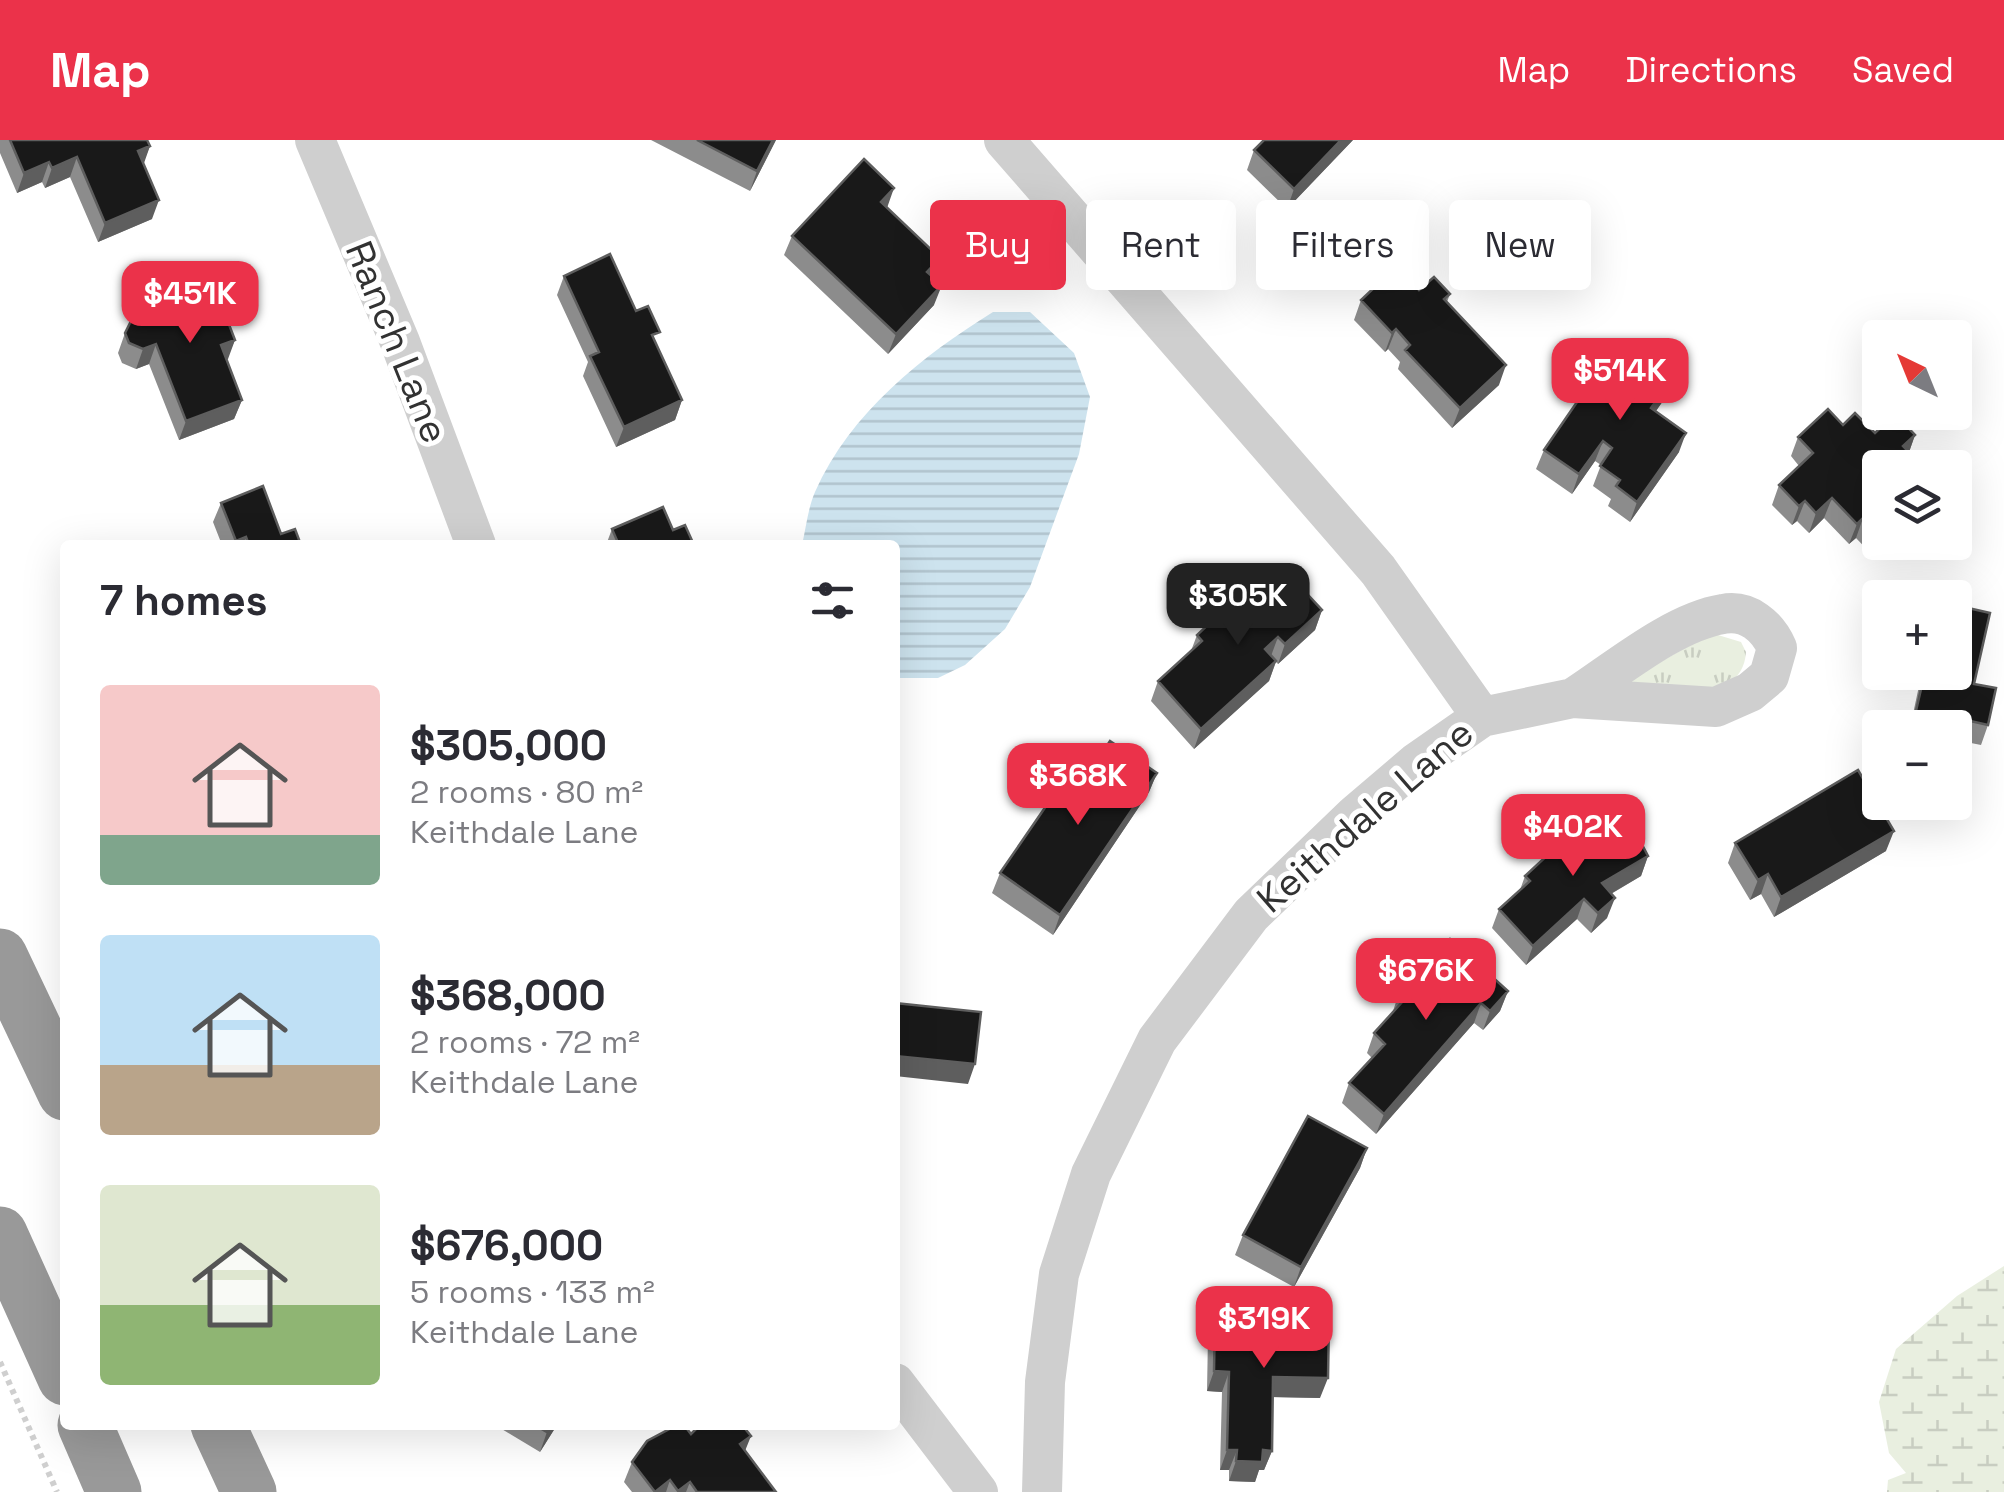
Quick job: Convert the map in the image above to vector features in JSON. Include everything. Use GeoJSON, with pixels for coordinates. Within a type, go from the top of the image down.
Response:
{"type":"FeatureCollection","features":[{"type":"Feature","properties":{"kind":"highway"},"geometry":{"type":"LineString","coordinates":[[0,956],[60,1082]]}},
{"type":"Feature","properties":{"kind":"highway"},"geometry":{"type":"LineString","coordinates":[[0,1234],[60,1367]]}},
{"type":"Feature","properties":{"kind":"highway"},"geometry":{"type":"LineString","coordinates":[[88,1430],[114,1492]]}},
{"type":"Feature","properties":{"kind":"highway"},"geometry":{"type":"LineString","coordinates":[[220,1430],[249,1492]]}},
{"type":"Feature","properties":{"kind":"street","name":"Ranch Lane"},"geometry":{"type":"LineString","coordinates":[[315,140],[400,342],[474,540]]}},
{"type":"Feature","properties":{"kind":"street","name":"Keithdale Lane"},"geometry":{"type":"LineString","coordinates":[[1021,145],[1378,570],[1482,717],[1416,763],[1251,915],[1158,1040],[1091,1174],[1059,1274],[1044,1382],[1042,1492]]}},
{"type":"Feature","properties":{"kind":"street"},"geometry":{"type":"LineString","coordinates":[[1482,717],[1573,698]]}},
{"type":"Feature","properties":{"kind":"street"},"geometry":{"type":"LineString","coordinates":[[900,1390],[978,1492]]}},
{"type":"Feature","properties":{"kind":"path"},"geometry":{"type":"LineString","coordinates":[[0,1362],[57,1492]]}},
{"type":"Feature","properties":{"kind":"green space"},"geometry":{"type":"Polygon","coordinates":[[[1718,635],[1741,642],[1746,652],[1741,670],[1732,681],[1701,690],[1631,683],[1633,678],[1704,637],[1718,635]]]}},
{"type":"Feature","properties":{"kind":"green space"},"geometry":{"type":"Polygon","coordinates":[[[2004,1266],[2004,1492],[1887,1492],[1888,1480],[1906,1473],[1889,1453],[1879,1402],[1896,1349],[1957,1296],[2004,1266]]]}},
{"type":"Feature","properties":{"kind":"water"},"geometry":{"type":"Polygon","coordinates":[[[993,312],[1030,312],[1074,353],[1090,397],[1079,454],[1030,587],[1005,629],[965,665],[938,678],[900,678],[900,540],[803,540],[815,492],[848,437],[890,389],[993,312]]]}},
{"type":"Feature","properties":{"kind":"building"},"geometry":{"type":"Polygon","coordinates":[[[10,140],[147,140],[150,146],[138,151],[159,200],[105,223],[77,157],[52,168],[49,162],[24,173],[10,140]]]}},
{"type":"Feature","properties":{"kind":"building"},"geometry":{"type":"Polygon","coordinates":[[[697,140],[773,140],[757,171],[697,140]]]}},
{"type":"Feature","properties":{"kind":"building"},"geometry":{"type":"Polygon","coordinates":[[[1264,140],[1341,140],[1294,189],[1254,150],[1264,140]]]}},
{"type":"Feature","properties":{"kind":"building"},"geometry":{"type":"Polygon","coordinates":[[[864,159],[894,188],[881,202],[930,249],[930,290],[937,290],[896,334],[792,236],[864,159]]]}},
{"type":"Feature","properties":{"kind":"building"},"geometry":{"type":"Polygon","coordinates":[[[610,254],[636,311],[648,306],[660,332],[652,335],[682,400],[624,427],[590,356],[599,352],[564,276],[610,254]]]}},
{"type":"Feature","properties":{"kind":"building"},"geometry":{"type":"Polygon","coordinates":[[[1434,277],[1450,294],[1444,299],[1506,365],[1460,408],[1405,350],[1410,345],[1396,329],[1392,333],[1361,300],[1372,290],[1429,290],[1429,281],[1434,277]]]}},
{"type":"Feature","properties":{"kind":"building"},"geometry":{"type":"Polygon","coordinates":[[[211,278],[235,340],[221,345],[242,400],[186,421],[156,344],[143,349],[129,343],[125,333],[132,319],[145,314],[141,305],[211,278]]]}},
{"type":"Feature","properties":{"kind":"building"},"geometry":{"type":"Polygon","coordinates":[[[1619,341],[1672,379],[1651,408],[1686,433],[1637,502],[1616,486],[1620,480],[1600,466],[1612,448],[1603,441],[1579,474],[1544,450],[1619,341]]]}},
{"type":"Feature","properties":{"kind":"building"},"geometry":{"type":"Polygon","coordinates":[[[1828,409],[1843,425],[1855,413],[1862,420],[1862,430],[1875,433],[1910,430],[1915,435],[1903,446],[1907,450],[1862,450],[1862,519],[1857,524],[1832,498],[1816,513],[1805,501],[1799,506],[1779,485],[1813,453],[1798,437],[1828,409]]]}},
{"type":"Feature","properties":{"kind":"building"},"geometry":{"type":"Polygon","coordinates":[[[263,486],[281,534],[295,529],[299,540],[246,537],[236,540],[221,503],[263,486]]]}},
{"type":"Feature","properties":{"kind":"building"},"geometry":{"type":"Polygon","coordinates":[[[663,507],[673,530],[685,525],[692,540],[617,540],[612,529],[663,507]]]}},
{"type":"Feature","properties":{"kind":"building"},"geometry":{"type":"Polygon","coordinates":[[[1283,568],[1322,610],[1285,644],[1278,637],[1265,649],[1276,661],[1201,729],[1158,681],[1202,641],[1197,635],[1214,619],[1219,625],[1283,568]]]}},
{"type":"Feature","properties":{"kind":"building"},"geometry":{"type":"Polygon","coordinates":[[[1972,609],[1990,613],[1974,684],[1996,688],[1988,725],[1972,721],[1972,710],[1916,710],[1921,690],[1972,690],[1972,609]]]}},
{"type":"Feature","properties":{"kind":"building"},"geometry":{"type":"Polygon","coordinates":[[[1110,741],[1157,773],[1060,915],[1000,873],[1064,780],[1078,789],[1110,741]]]}},
{"type":"Feature","properties":{"kind":"building"},"geometry":{"type":"Polygon","coordinates":[[[1858,770],[1862,777],[1862,820],[1888,820],[1894,831],[1781,897],[1768,874],[1758,880],[1735,843],[1858,770]]]}},
{"type":"Feature","properties":{"kind":"building"},"geometry":{"type":"Polygon","coordinates":[[[1627,816],[1648,856],[1602,883],[1615,898],[1598,913],[1584,899],[1533,946],[1499,909],[1530,881],[1525,876],[1567,837],[1572,842],[1582,833],[1587,838],[1627,816]]]}},
{"type":"Feature","properties":{"kind":"building"},"geometry":{"type":"Polygon","coordinates":[[[1450,939],[1508,991],[1490,1011],[1481,1003],[1384,1114],[1349,1083],[1385,1044],[1374,1033],[1403,1001],[1398,996],[1450,939]]]}},
{"type":"Feature","properties":{"kind":"building"},"geometry":{"type":"Polygon","coordinates":[[[900,1004],[981,1012],[975,1064],[900,1056],[900,1004]]]}},
{"type":"Feature","properties":{"kind":"building"},"geometry":{"type":"Polygon","coordinates":[[[1308,1116],[1367,1148],[1301,1267],[1243,1235],[1308,1116]]]}},
{"type":"Feature","properties":{"kind":"building"},"geometry":{"type":"Polygon","coordinates":[[[1215,1316],[1329,1318],[1328,1378],[1273,1377],[1272,1451],[1263,1450],[1262,1462],[1236,1461],[1237,1450],[1227,1450],[1229,1372],[1214,1371],[1215,1316]]]}},
{"type":"Feature","properties":{"kind":"building"},"geometry":{"type":"Polygon","coordinates":[[[668,1430],[688,1430],[691,1434],[695,1430],[746,1430],[751,1436],[740,1444],[776,1492],[697,1492],[690,1482],[678,1491],[670,1480],[655,1492],[632,1462],[647,1441],[668,1430]]]}}]}
